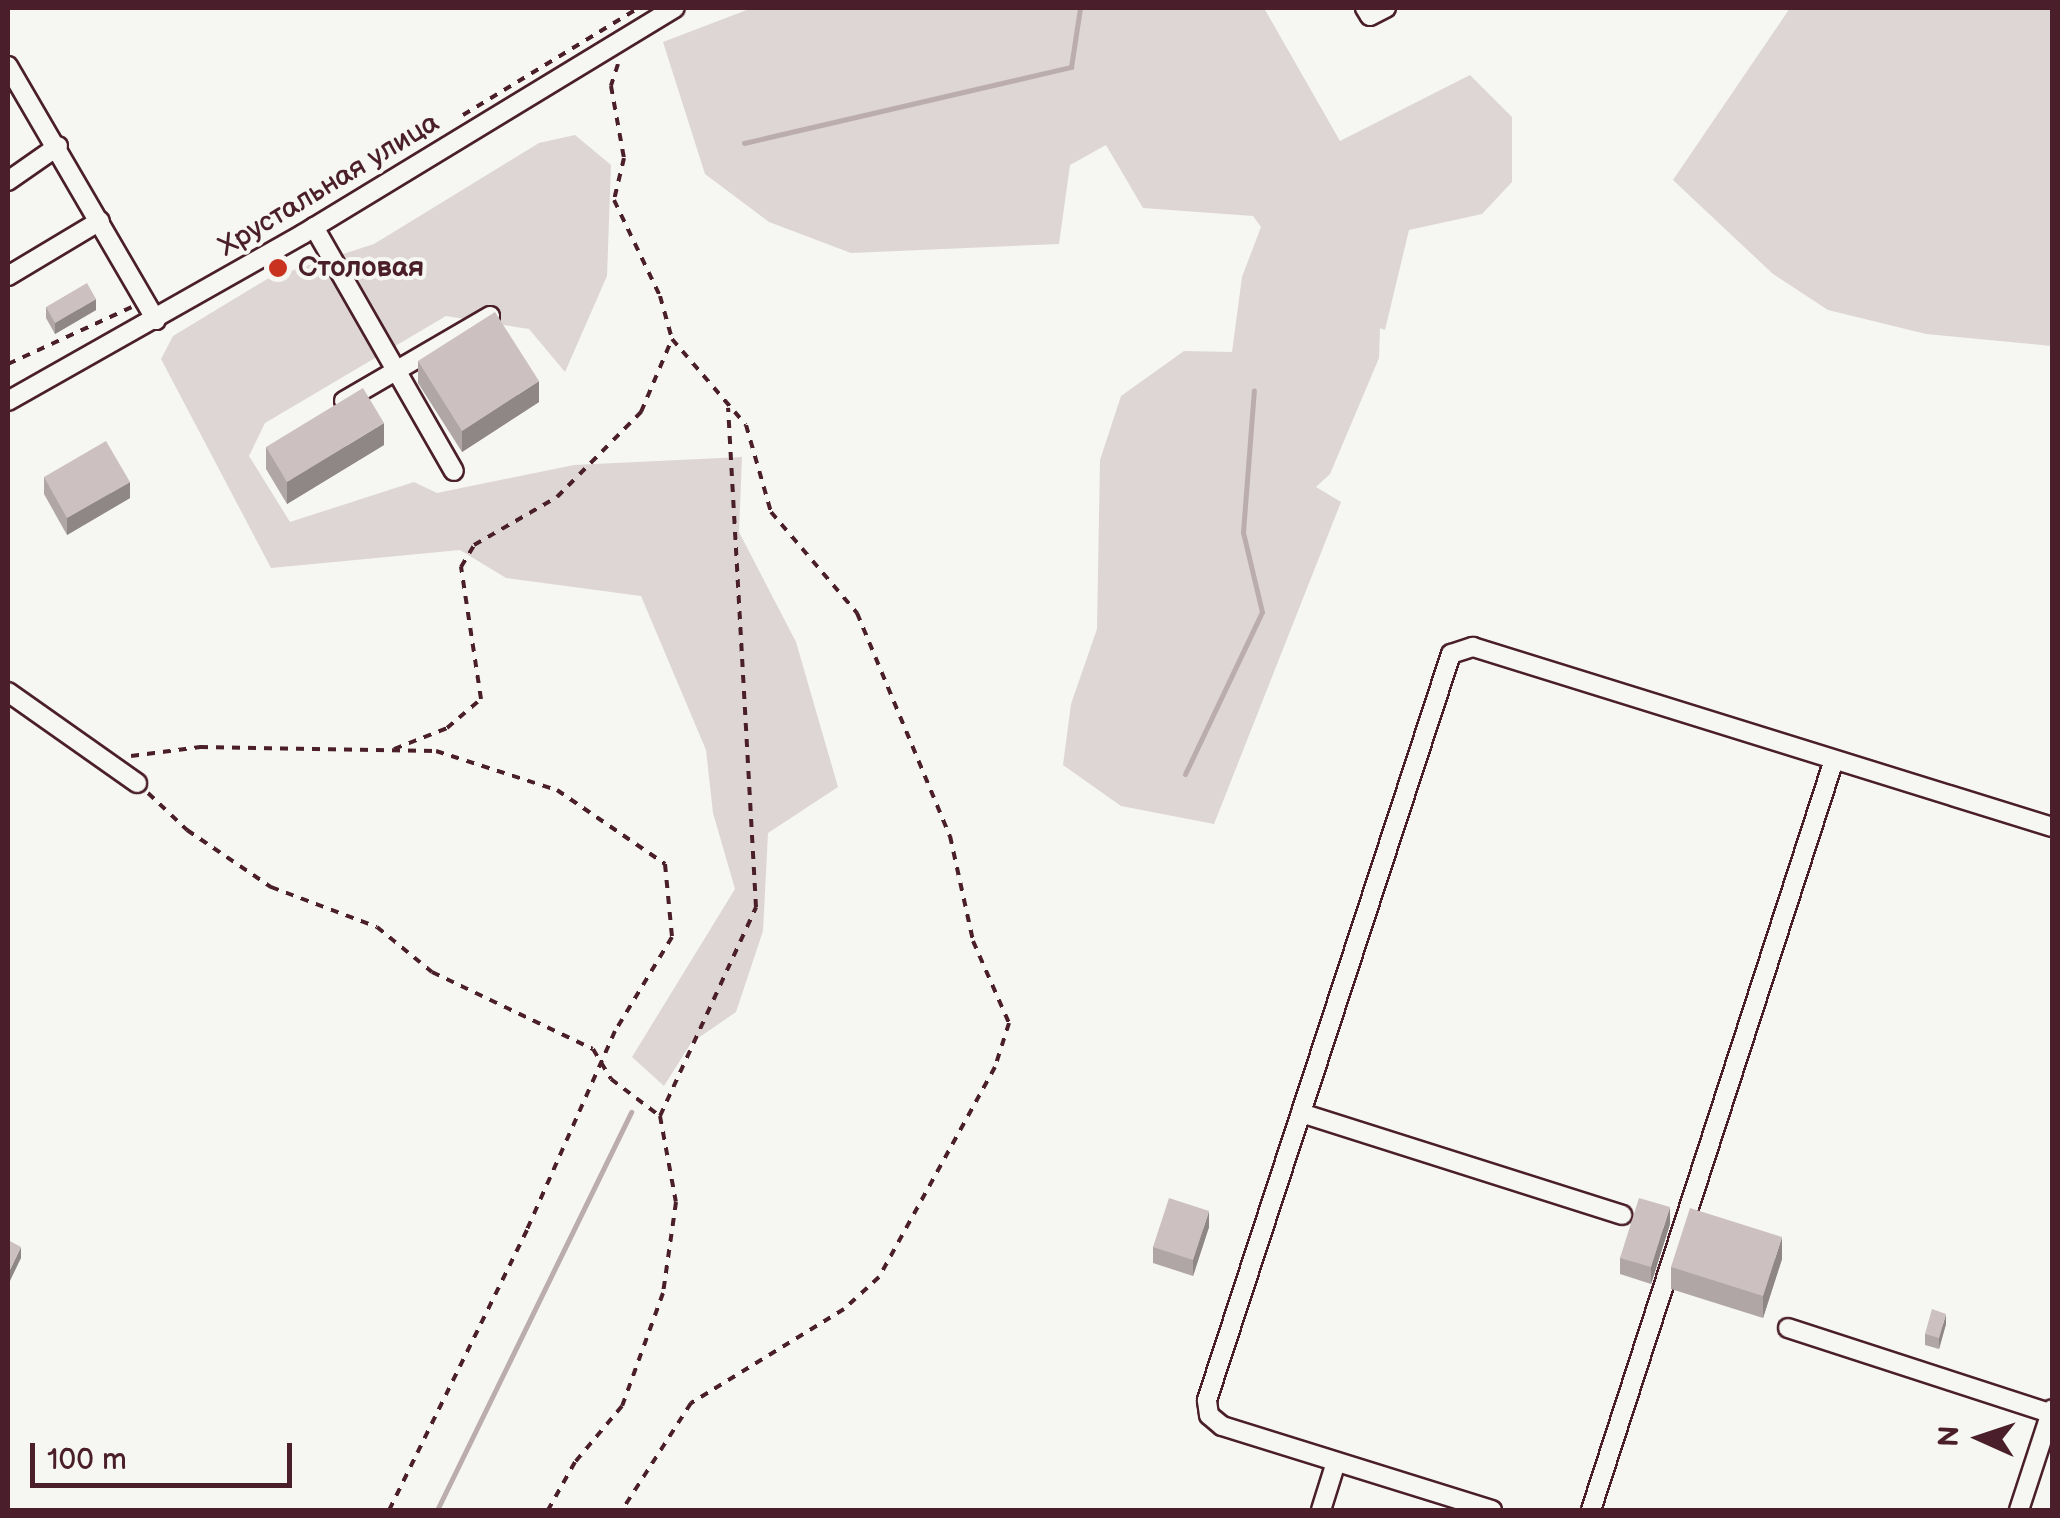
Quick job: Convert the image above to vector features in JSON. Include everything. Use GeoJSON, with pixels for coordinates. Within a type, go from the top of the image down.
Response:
{"type":"FeatureCollection","features":[{"type":"Feature","properties":{"kind":"street","name":"Хрустальная улица"},"geometry":{"type":"LineString","coordinates":[[8,400],[156,320],[675,8]]}},
{"type":"Feature","properties":{"kind":"street"},"geometry":{"type":"LineString","coordinates":[[1365,8],[1370,16],[1386,8]]}},
{"type":"Feature","properties":{"kind":"street"},"geometry":{"type":"LineString","coordinates":[[8,66],[156,320]]}},
{"type":"Feature","properties":{"kind":"street"},"geometry":{"type":"LineString","coordinates":[[8,181],[58,146]]}},
{"type":"Feature","properties":{"kind":"street"},"geometry":{"type":"LineString","coordinates":[[8,276],[100,220]]}},
{"type":"Feature","properties":{"kind":"street"},"geometry":{"type":"LineString","coordinates":[[314,227],[454,471]]}},
{"type":"Feature","properties":{"kind":"street"},"geometry":{"type":"LineString","coordinates":[[322,414],[492,314]]}},
{"type":"Feature","properties":{"kind":"street"},"geometry":{"type":"LineString","coordinates":[[1492,1510],[1222,1426],[1209,1416],[1208,1400],[1452,654],[1473,647],[2052,827]]}},
{"type":"Feature","properties":{"kind":"street"},"geometry":{"type":"LineString","coordinates":[[8,692],[137,783]]}},
{"type":"Feature","properties":{"kind":"street"},"geometry":{"type":"LineString","coordinates":[[1590,1510],[1834,760]]}},
{"type":"Feature","properties":{"kind":"street"},"geometry":{"type":"LineString","coordinates":[[1301,1113],[1622,1215]]}},
{"type":"Feature","properties":{"kind":"street"},"geometry":{"type":"LineString","coordinates":[[1788,1328],[2052,1412],[2019,1510]]}},
{"type":"Feature","properties":{"kind":"street"},"geometry":{"type":"LineString","coordinates":[[1321,1510],[1336,1462]]}},
{"type":"Feature","properties":{"kind":"path"},"geometry":{"type":"LineString","coordinates":[[622,1510],[691,1403],[844,1309],[879,1277],[987,1083],[1010,1023],[973,941],[950,836],[906,720],[857,613],[771,512],[746,425],[672,339],[660,296],[614,200],[624,158],[611,86],[626,36]]}},
{"type":"Feature","properties":{"kind":"path"},"geometry":{"type":"LineString","coordinates":[[8,364],[145,300]]}},
{"type":"Feature","properties":{"kind":"path"},"geometry":{"type":"LineString","coordinates":[[388,751],[448,728],[481,699],[461,567],[474,545],[557,498],[642,412],[672,339]]}},
{"type":"Feature","properties":{"kind":"path"},"geometry":{"type":"LineString","coordinates":[[548,1510],[575,1462],[622,1406],[663,1294],[676,1202],[660,1116],[756,907],[728,405]]}},
{"type":"Feature","properties":{"kind":"path"},"geometry":{"type":"LineString","coordinates":[[102,760],[200,747],[436,751],[557,790],[665,864],[672,938],[615,1030],[389,1510]]}},
{"type":"Feature","properties":{"kind":"path"},"geometry":{"type":"LineString","coordinates":[[137,783],[186,830],[272,886],[377,927],[432,972],[594,1050],[602,1064],[660,1116]]}},
{"type":"Feature","properties":{"kind":"shaded area"},"geometry":{"type":"Polygon","coordinates":[[[752,8],[1264,8],[1340,141],[1470,75],[1512,117],[1512,182],[1482,214],[1409,230],[1385,330],[1380,328],[1379,358],[1330,474],[1316,487],[1341,502],[1214,824],[1121,806],[1063,765],[1071,704],[1097,629],[1100,460],[1121,396],[1184,351],[1232,352],[1242,277],[1261,227],[1253,216],[1143,208],[1106,145],[1070,165],[1059,244],[851,253],[769,222],[705,174],[663,42],[752,8]]]}},
{"type":"Feature","properties":{"kind":"shaded area"},"geometry":{"type":"Polygon","coordinates":[[[1790,8],[2052,8],[2052,346],[1926,334],[1828,310],[1773,274],[1673,180],[1790,8]]]}},
{"type":"Feature","properties":{"kind":"shaded area"},"geometry":{"type":"Polygon","coordinates":[[[575,135],[611,165],[607,276],[565,372],[529,329],[446,316],[265,423],[249,456],[290,522],[414,482],[437,493],[574,465],[742,457],[739,532],[796,642],[838,787],[768,833],[763,931],[736,1012],[691,1043],[664,1086],[632,1057],[735,889],[713,813],[706,750],[641,596],[506,578],[460,550],[271,568],[161,359],[173,336],[269,278],[374,244],[539,143],[575,135]]]}},
{"type":"Feature","properties":{"kind":"building"},"geometry":{"type":"Polygon","coordinates":[[[87,283],[96,299],[55,323],[46,307],[87,283]]]}},
{"type":"Feature","properties":{"kind":"building"},"geometry":{"type":"Polygon","coordinates":[[[495,312],[539,381],[462,431],[418,361],[495,312]]]}},
{"type":"Feature","properties":{"kind":"building"},"geometry":{"type":"Polygon","coordinates":[[[363,388],[384,423],[287,482],[266,447],[363,388]]]}},
{"type":"Feature","properties":{"kind":"building"},"geometry":{"type":"Polygon","coordinates":[[[106,441],[130,482],[67,518],[44,477],[106,441]]]}},
{"type":"Feature","properties":{"kind":"building"},"geometry":{"type":"Polygon","coordinates":[[[1169,1198],[1209,1211],[1193,1260],[1153,1247],[1169,1198]]]}},
{"type":"Feature","properties":{"kind":"building"},"geometry":{"type":"Polygon","coordinates":[[[1639,1198],[1670,1207],[1651,1267],[1620,1258],[1639,1198]]]}},
{"type":"Feature","properties":{"kind":"building"},"geometry":{"type":"Polygon","coordinates":[[[1690,1208],[1782,1237],[1763,1296],[1671,1267],[1690,1208]]]}},
{"type":"Feature","properties":{"kind":"building"},"geometry":{"type":"Polygon","coordinates":[[[8,1240],[21,1247],[8,1274],[8,1240]]]}},
{"type":"Feature","properties":{"kind":"building"},"geometry":{"type":"Polygon","coordinates":[[[1932,1309],[1946,1314],[1939,1338],[1925,1334],[1932,1309]]]}},
{"type":"Feature","properties":{"kind":"waterway"},"geometry":{"type":"LineString","coordinates":[[744,143],[1071,67],[1080,8]]}},
{"type":"Feature","properties":{"kind":"waterway"},"geometry":{"type":"LineString","coordinates":[[1185,774],[1262,612],[1243,532],[1254,390]]}},
{"type":"Feature","properties":{"kind":"waterway"},"geometry":{"type":"LineString","coordinates":[[437,1510],[631,1112]]}},
{"type":"Feature","properties":{"kind":"place","name":"Столовая"},"geometry":{"type":"Point","coordinates":[278,268]}}]}
